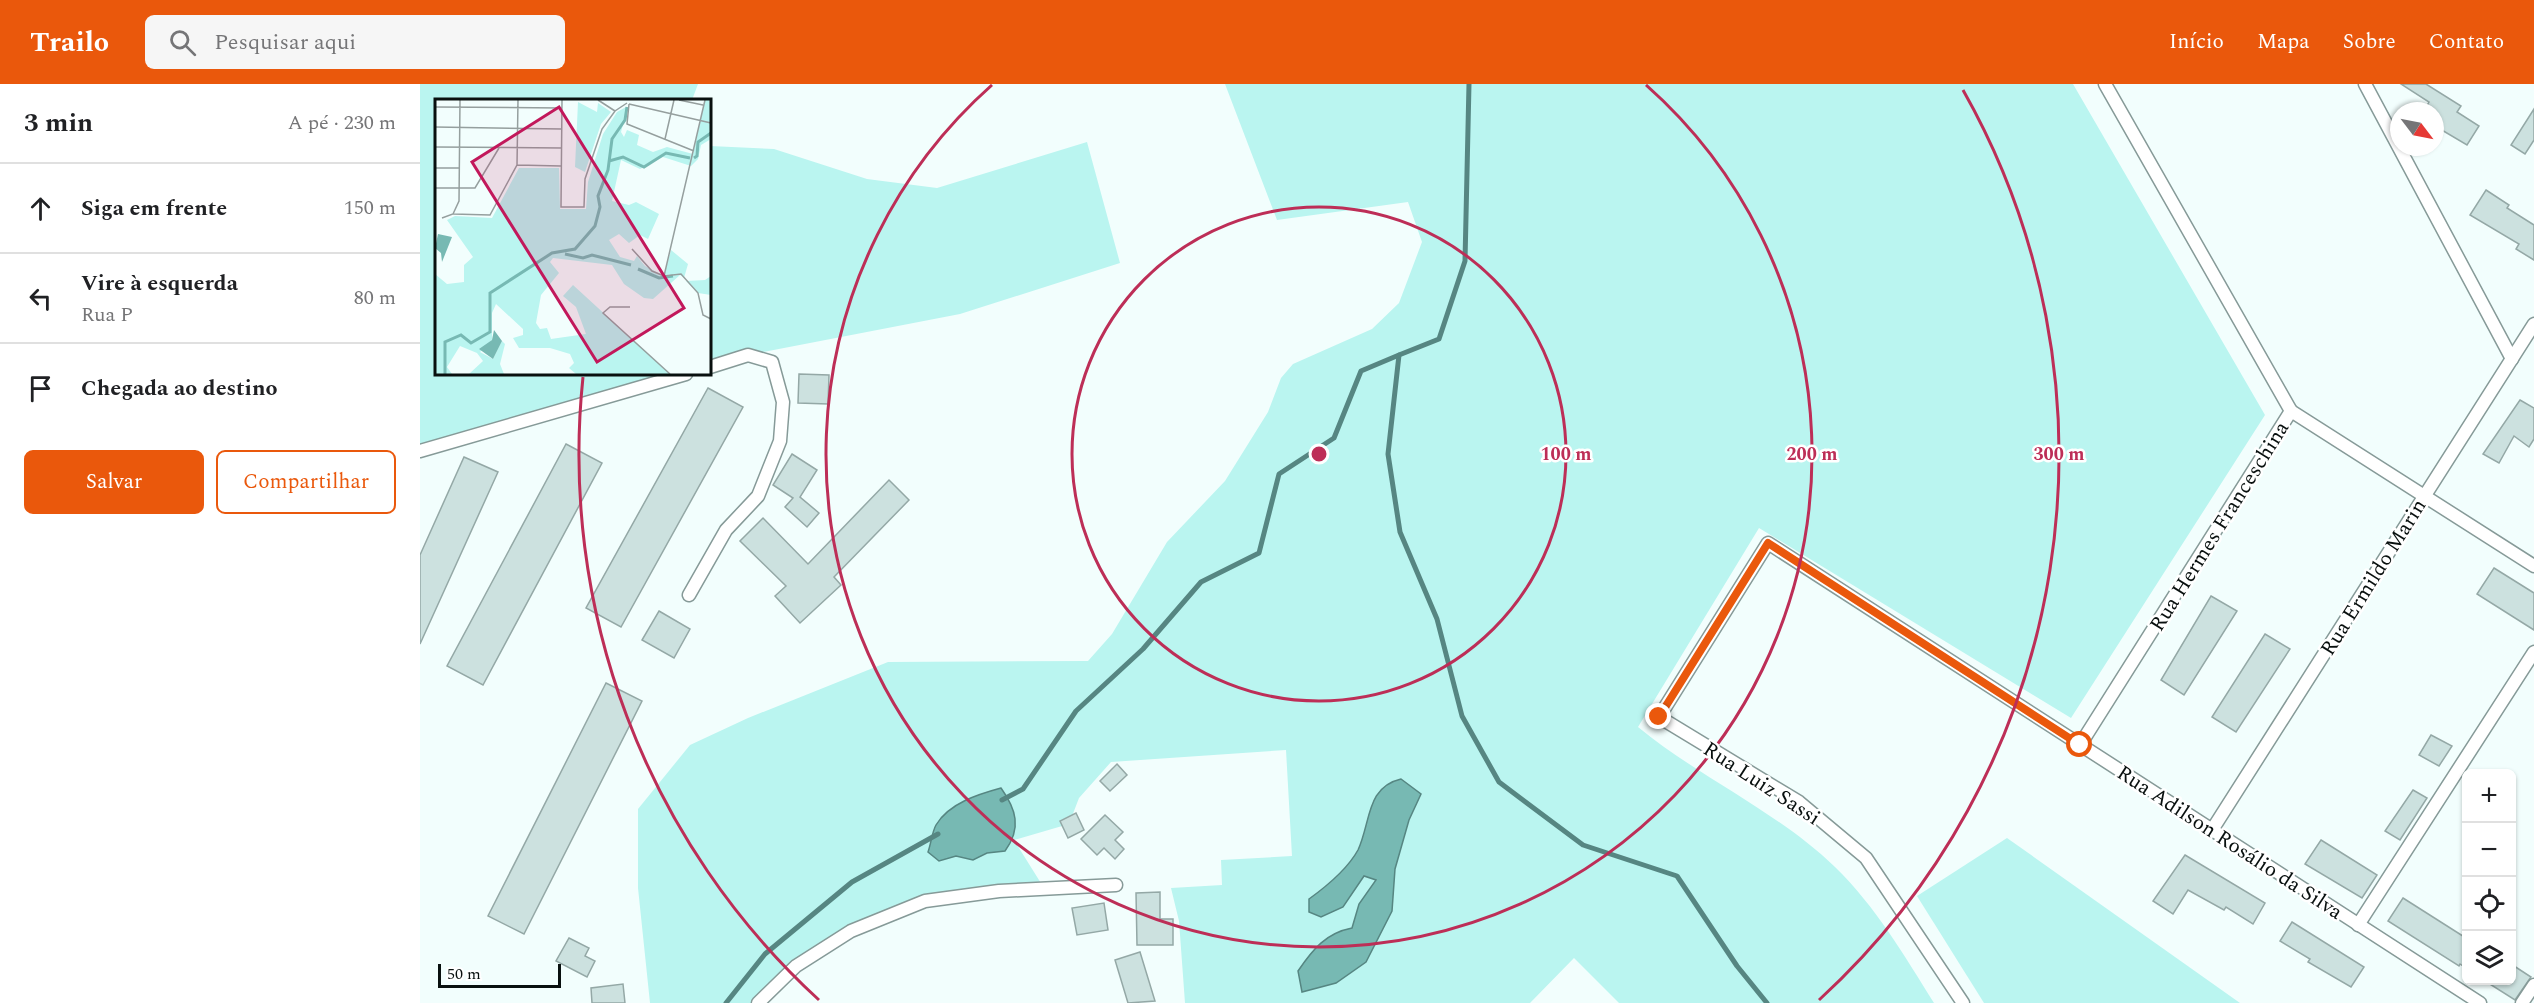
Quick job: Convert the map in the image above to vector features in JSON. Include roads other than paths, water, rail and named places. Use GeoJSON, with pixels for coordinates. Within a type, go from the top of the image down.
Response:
{"type":"FeatureCollection","features":[{"type":"Feature","properties":{"kind":"street","name":"Rua Hermes Franceschina"},"geometry":{"type":"LineString","coordinates":[[2080,745],[2291,411],[2105,84]]}},
{"type":"Feature","properties":{"kind":"street"},"geometry":{"type":"LineString","coordinates":[[2365,84],[2512,359]]}},
{"type":"Feature","properties":{"kind":"street","name":"Rua Ermildo Marin"},"geometry":{"type":"LineString","coordinates":[[2212,830],[2534,324]]}},
{"type":"Feature","properties":{"kind":"street"},"geometry":{"type":"LineString","coordinates":[[689,595],[726,530],[758,496],[780,441],[783,402],[772,362],[748,355],[711,367]]}},
{"type":"Feature","properties":{"kind":"street"},"geometry":{"type":"LineString","coordinates":[[420,451],[683,375]]}},
{"type":"Feature","properties":{"kind":"street"},"geometry":{"type":"LineString","coordinates":[[2291,411],[2534,566]]}},
{"type":"Feature","properties":{"kind":"street","name":"Rua Adilson Rosálio da Silva"},"geometry":{"type":"LineString","coordinates":[[1768,543],[2480,1003]]}},
{"type":"Feature","properties":{"kind":"street","name":"Rua Luiz Sassi"},"geometry":{"type":"LineString","coordinates":[[1768,543],[1659,717],[1798,802],[1866,858],[1963,1003]]}},
{"type":"Feature","properties":{"kind":"street"},"geometry":{"type":"LineString","coordinates":[[2358,925],[2534,652]]}},
{"type":"Feature","properties":{"kind":"street"},"geometry":{"type":"LineString","coordinates":[[761,1002],[796,966],[851,931],[925,901],[999,891],[1116,885]]}},
{"type":"Feature","properties":{"kind":"street"},"geometry":{"type":"LineString","coordinates":[[2522,1003],[2534,985]]}},
{"type":"Feature","properties":{"kind":"waterway"},"geometry":{"type":"LineString","coordinates":[[1469,84],[1465,261],[1439,339],[1399,355],[1388,454],[1400,532],[1437,619],[1462,716],[1499,782],[1583,845],[1677,876],[1737,966],[1767,1003]]}},
{"type":"Feature","properties":{"kind":"waterway"},"geometry":{"type":"LineString","coordinates":[[1002,800],[1023,789],[1076,711],[1143,649],[1201,582],[1259,553],[1279,474],[1334,438],[1361,371],[1399,355]]}},
{"type":"Feature","properties":{"kind":"waterway"},"geometry":{"type":"LineString","coordinates":[[726,1003],[765,954],[852,882],[938,834]]}}]}
